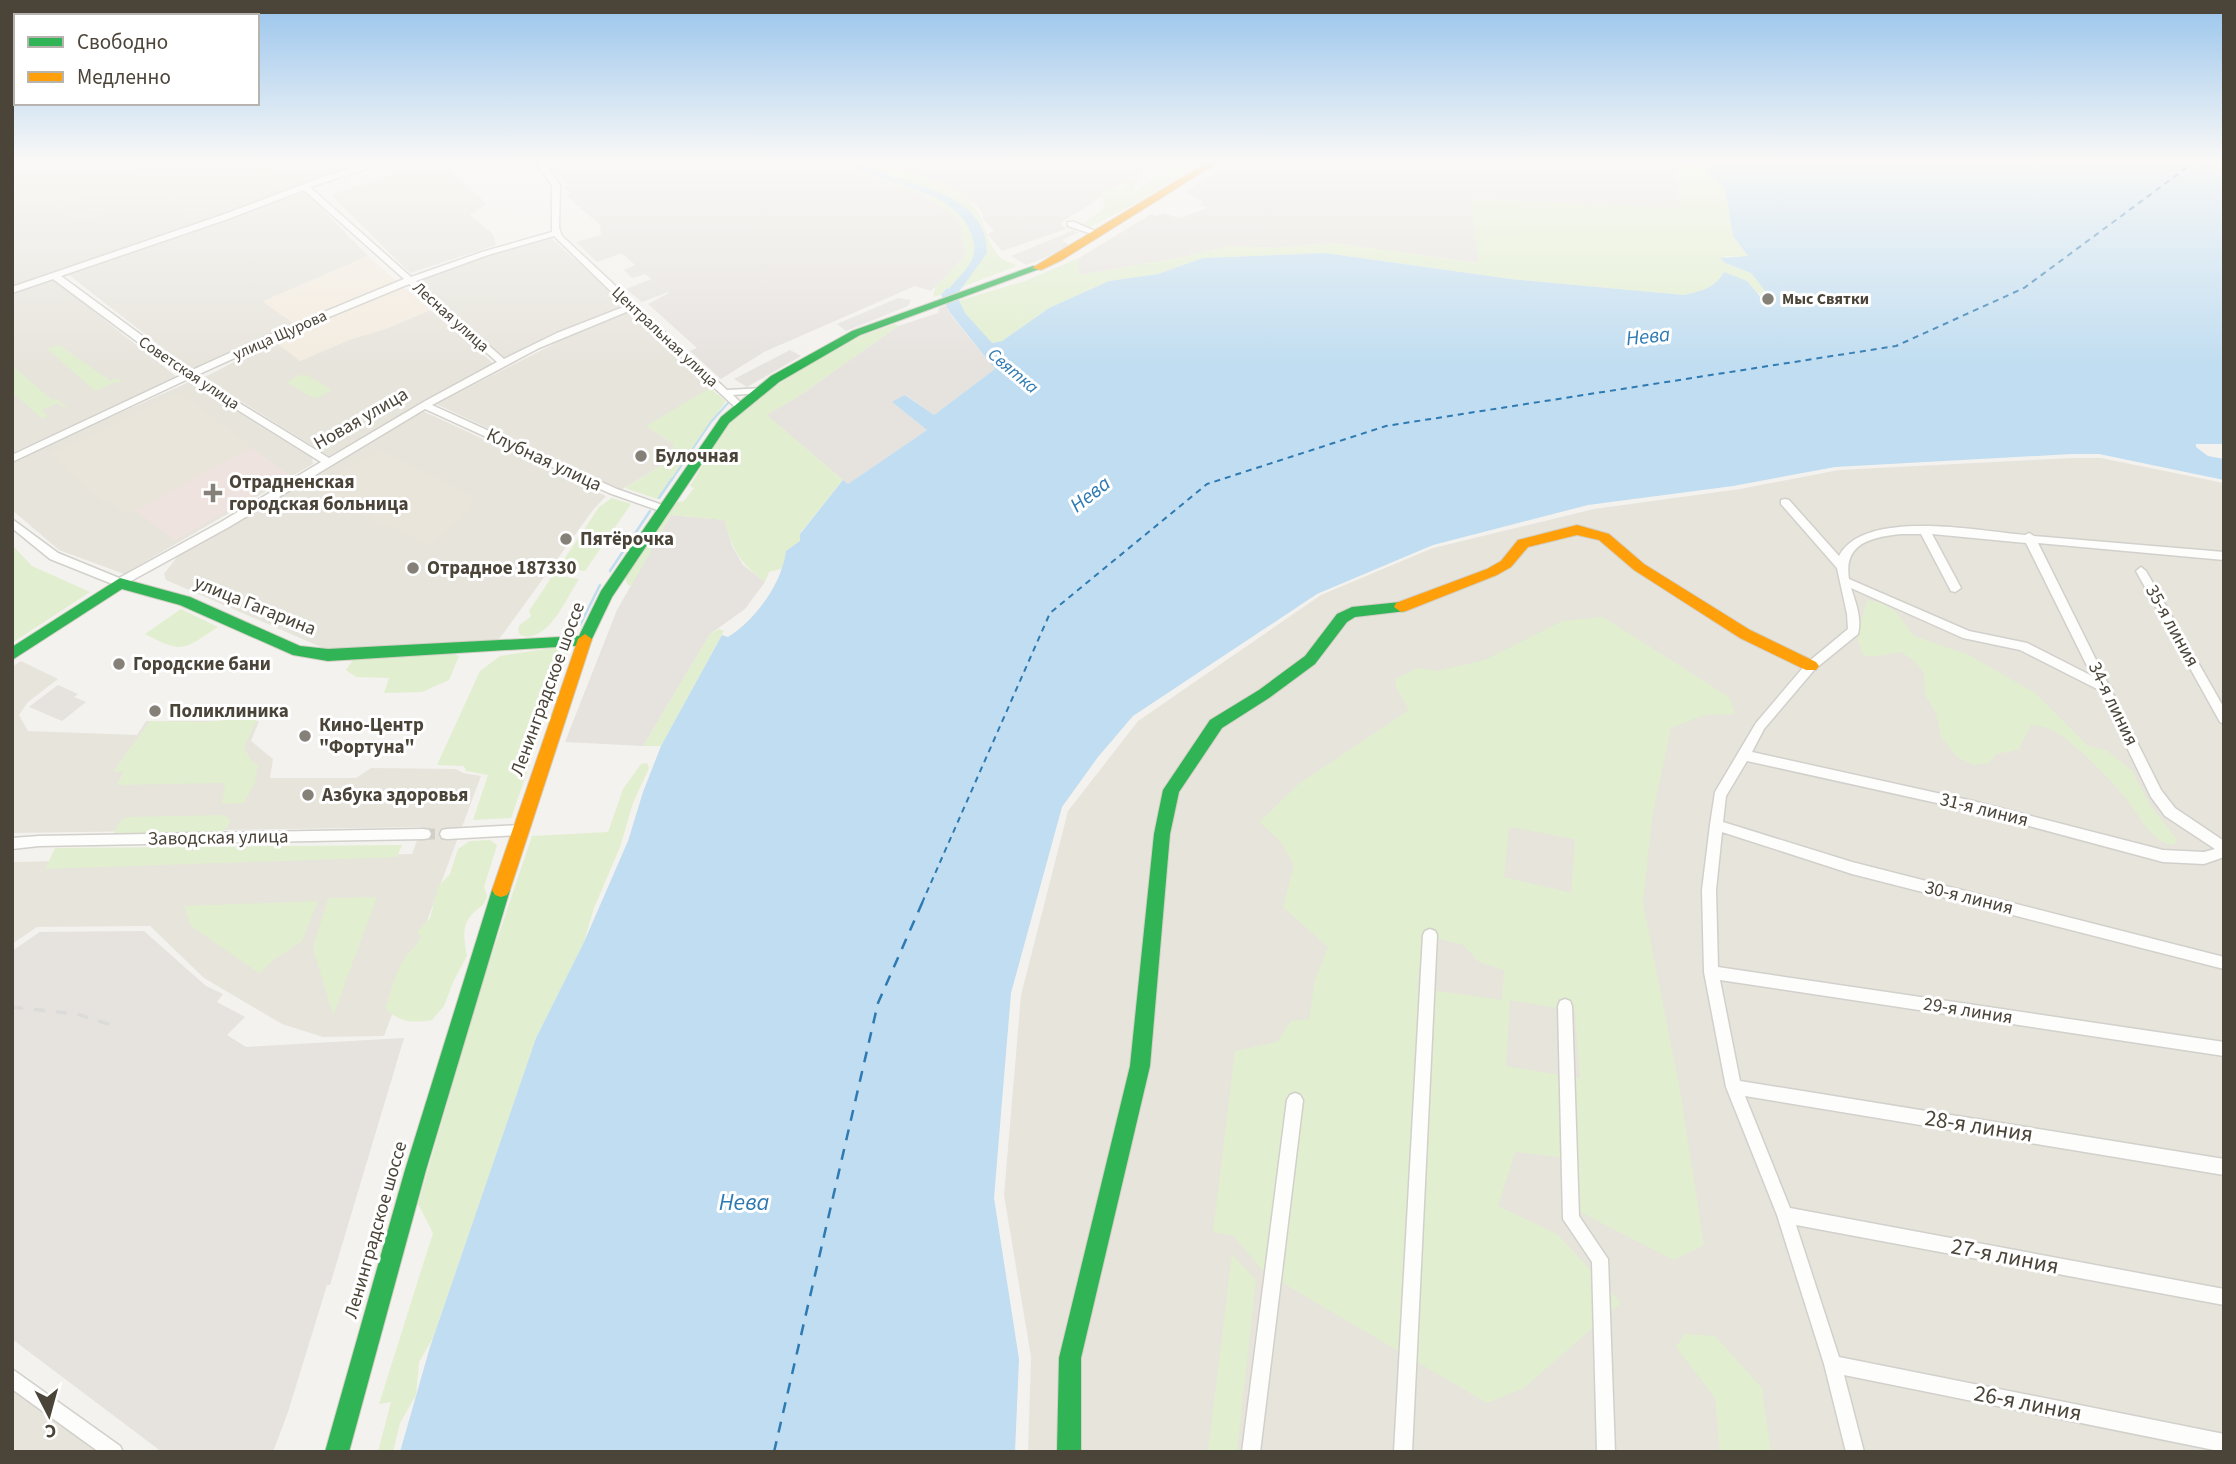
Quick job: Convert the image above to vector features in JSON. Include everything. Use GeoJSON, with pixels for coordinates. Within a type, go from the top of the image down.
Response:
{"type":"FeatureCollection","features":[{"type":"Feature","properties":{"kind":"street"},"geometry":{"type":"LineString","coordinates":[[12,290],[182,231]]}},
{"type":"Feature","properties":{"kind":"street","name":"Лесная улица"},"geometry":{"type":"LineString","coordinates":[[355,231],[503,363]]}},
{"type":"Feature","properties":{"kind":"street"},"geometry":{"type":"LineString","coordinates":[[1091,231],[1098,234]]}},
{"type":"Feature","properties":{"kind":"street","name":"Ленинградское шоссе"},"geometry":{"type":"LineString","coordinates":[[337,1452],[452,1041],[584,641],[606,595],[725,420],[738,406],[837,341],[1048,263],[1102,231]]}},
{"type":"Feature","properties":{"kind":"street","name":"улица Щурова"},"geometry":{"type":"LineString","coordinates":[[12,459],[409,279],[473,256],[556,233]]}},
{"type":"Feature","properties":{"kind":"street","name":"Центральная улица"},"geometry":{"type":"LineString","coordinates":[[556,233],[738,406]]}},
{"type":"Feature","properties":{"kind":"street","name":"Советская улица"},"geometry":{"type":"LineString","coordinates":[[55,276],[190,376],[328,462]]}},
{"type":"Feature","properties":{"kind":"street","name":"Новая улица"},"geometry":{"type":"LineString","coordinates":[[12,655],[120,583],[426,406],[566,332],[634,306]]}},
{"type":"Feature","properties":{"kind":"street"},"geometry":{"type":"LineString","coordinates":[[725,393],[760,390]]}},
{"type":"Feature","properties":{"kind":"street","name":"Клубная улица"},"geometry":{"type":"LineString","coordinates":[[426,406],[613,491],[664,509]]}},
{"type":"Feature","properties":{"kind":"street"},"geometry":{"type":"LineString","coordinates":[[1785,502],[1842,567]]}},
{"type":"Feature","properties":{"kind":"street","name":"улица Гагарина"},"geometry":{"type":"LineString","coordinates":[[12,522],[54,556],[120,583],[185,601],[298,650],[328,655],[584,641]]}},
{"type":"Feature","properties":{"kind":"street"},"geometry":{"type":"LineString","coordinates":[[1855,1452],[1833,1364],[1786,1215],[1734,1087],[1711,972],[1709,890],[1720,796],[1760,726],[1811,666],[1854,631],[1855,620],[1842,567],[1844,556],[1854,545],[1875,533],[1894,529],[1924,530],[2224,556]]}},
{"type":"Feature","properties":{"kind":"street"},"geometry":{"type":"LineString","coordinates":[[1069,1452],[1070,1358],[1082,1296],[1139,1066],[1162,835],[1171,790],[1216,724],[1310,660],[1342,618],[1352,612],[1396,609],[1492,572],[1506,564],[1523,543],[1577,530],[1604,537],[1639,567],[1745,634],[1811,666]]}},
{"type":"Feature","properties":{"kind":"street"},"geometry":{"type":"LineString","coordinates":[[1924,530],[1955,588]]}},
{"type":"Feature","properties":{"kind":"street","name":"34-я линия"},"geometry":{"type":"LineString","coordinates":[[2029,537],[2163,802],[2170,812],[2224,849]]}},
{"type":"Feature","properties":{"kind":"street","name":"35-я линия"},"geometry":{"type":"LineString","coordinates":[[2141,571],[2224,719]]}},
{"type":"Feature","properties":{"kind":"street"},"geometry":{"type":"LineString","coordinates":[[1846,582],[1967,635],[2023,646],[2106,688]]}},
{"type":"Feature","properties":{"kind":"street","name":"31-я линия"},"geometry":{"type":"LineString","coordinates":[[1743,755],[1973,806],[2163,856],[2204,858],[2224,849]]}},
{"type":"Feature","properties":{"kind":"street","name":"30-я линия"},"geometry":{"type":"LineString","coordinates":[[1716,825],[1852,867],[2224,963]]}},
{"type":"Feature","properties":{"kind":"street"},"geometry":{"type":"LineString","coordinates":[[447,834],[520,830]]}},
{"type":"Feature","properties":{"kind":"street","name":"Заводская улица"},"geometry":{"type":"LineString","coordinates":[[12,844],[424,834]]}},
{"type":"Feature","properties":{"kind":"street"},"geometry":{"type":"LineString","coordinates":[[1403,1452],[1430,935]]}},
{"type":"Feature","properties":{"kind":"street","name":"29-я линия"},"geometry":{"type":"LineString","coordinates":[[1711,972],[2224,1049]]}},
{"type":"Feature","properties":{"kind":"street"},"geometry":{"type":"LineString","coordinates":[[1565,1006],[1571,1219],[1600,1258],[1606,1452]]}},
{"type":"Feature","properties":{"kind":"street","name":"28-я линия"},"geometry":{"type":"LineString","coordinates":[[1734,1087],[2224,1167]]}},
{"type":"Feature","properties":{"kind":"street"},"geometry":{"type":"LineString","coordinates":[[1251,1452],[1295,1100]]}},
{"type":"Feature","properties":{"kind":"street","name":"27-я линия"},"geometry":{"type":"LineString","coordinates":[[1786,1215],[2224,1297]]}},
{"type":"Feature","properties":{"kind":"street","name":"26-я линия"},"geometry":{"type":"LineString","coordinates":[[1833,1364],[2224,1443]]}},
{"type":"Feature","properties":{"kind":"street"},"geometry":{"type":"LineString","coordinates":[[12,1378],[114,1452]]}},
{"type":"Feature","properties":{"kind":"shaded area"},"geometry":{"type":"Polygon","coordinates":[[[12,231],[179,231],[12,287],[12,231]]]}},
{"type":"Feature","properties":{"kind":"shaded area"},"geometry":{"type":"Polygon","coordinates":[[[192,231],[344,231],[368,256],[264,301],[296,325],[191,370],[69,275],[192,231]]]}},
{"type":"Feature","properties":{"kind":"shaded area"},"geometry":{"type":"Polygon","coordinates":[[[368,231],[490,231],[493,234],[496,245],[410,273],[368,231]]]}},
{"type":"Feature","properties":{"kind":"shaded area"},"geometry":{"type":"Polygon","coordinates":[[[601,231],[962,231],[965,256],[931,291],[915,286],[764,352],[721,379],[690,351],[697,348],[648,304],[669,293],[645,274],[632,278],[624,270],[635,265],[601,235],[601,231]]]}},
{"type":"Feature","properties":{"kind":"shaded area"},"geometry":{"type":"Polygon","coordinates":[[[993,231],[1059,231],[1002,251],[987,234],[993,231]]]}},
{"type":"Feature","properties":{"kind":"shaded area"},"geometry":{"type":"Polygon","coordinates":[[[1071,231],[1078,233],[1062,240],[1069,245],[1026,265],[1011,256],[1071,231]]]}},
{"type":"Feature","properties":{"kind":"shaded area"},"geometry":{"type":"Polygon","coordinates":[[[1123,231],[1475,231],[1479,263],[1333,243],[1275,248],[1229,246],[1079,275],[1079,258],[1123,231]]]}},
{"type":"Feature","properties":{"kind":"shaded area"},"geometry":{"type":"Polygon","coordinates":[[[601,235],[622,253],[597,262],[576,242],[601,235]]]}},
{"type":"Feature","properties":{"kind":"shaded area"},"geometry":{"type":"Polygon","coordinates":[[[550,237],[626,305],[579,323],[505,360],[416,281],[494,252],[550,237]]]}},
{"type":"Feature","properties":{"kind":"shaded area"},"geometry":{"type":"Polygon","coordinates":[[[368,256],[396,281],[296,325],[263,302],[368,256]]]}},
{"type":"Feature","properties":{"kind":"shaded area"},"geometry":{"type":"Polygon","coordinates":[[[53,279],[178,378],[12,453],[12,292],[53,279]]]}},
{"type":"Feature","properties":{"kind":"shaded area"},"geometry":{"type":"Polygon","coordinates":[[[651,279],[668,292],[642,302],[626,289],[651,279]]]}},
{"type":"Feature","properties":{"kind":"shaded area"},"geometry":{"type":"Polygon","coordinates":[[[401,285],[430,310],[300,361],[274,341],[401,285]]]}},
{"type":"Feature","properties":{"kind":"shaded area"},"geometry":{"type":"Polygon","coordinates":[[[898,298],[911,300],[908,306],[846,331],[837,324],[898,298]]]}},
{"type":"Feature","properties":{"kind":"shaded area"},"geometry":{"type":"Polygon","coordinates":[[[947,305],[951,315],[995,369],[934,415],[906,395],[893,403],[927,430],[848,484],[766,415],[799,396],[898,326],[938,313],[939,308],[947,305]]]}},
{"type":"Feature","properties":{"kind":"shaded area"},"geometry":{"type":"Polygon","coordinates":[[[430,310],[494,364],[329,456],[203,378],[274,341],[300,361],[430,310]]]}},
{"type":"Feature","properties":{"kind":"shaded area"},"geometry":{"type":"Polygon","coordinates":[[[632,310],[714,389],[648,427],[674,444],[671,460],[621,490],[436,404],[589,326],[632,310]]]}},
{"type":"Feature","properties":{"kind":"shaded area"},"geometry":{"type":"Polygon","coordinates":[[[790,350],[801,356],[747,387],[734,379],[790,350]]]}},
{"type":"Feature","properties":{"kind":"shaded area"},"geometry":{"type":"Polygon","coordinates":[[[189,382],[312,458],[313,464],[124,574],[59,550],[12,510],[12,461],[189,382]]]}},
{"type":"Feature","properties":{"kind":"shaded area"},"geometry":{"type":"Polygon","coordinates":[[[181,393],[252,446],[126,516],[108,500],[104,502],[50,454],[181,393]]]}},
{"type":"Feature","properties":{"kind":"shaded area"},"geometry":{"type":"Polygon","coordinates":[[[423,411],[606,496],[497,642],[358,649],[323,648],[166,580],[164,574],[177,557],[423,411]]]}},
{"type":"Feature","properties":{"kind":"shaded area","name":"Отрадненская городская больница"},"geometry":{"type":"Polygon","coordinates":[[[251,447],[289,475],[176,540],[135,511],[251,447]]]}},
{"type":"Feature","properties":{"kind":"shaded area"},"geometry":{"type":"Polygon","coordinates":[[[380,450],[475,497],[469,504],[473,507],[430,544],[364,516],[316,487],[380,450]]]}},
{"type":"Feature","properties":{"kind":"shaded area"},"geometry":{"type":"Polygon","coordinates":[[[2101,458],[2224,483],[2224,1452],[1028,1452],[1031,1357],[1004,1195],[1021,995],[1068,811],[1138,721],[1321,595],[1433,548],[1594,509],[1740,489],[1839,470],[2101,458]]]}},
{"type":"Feature","properties":{"kind":"shaded area"},"geometry":{"type":"Polygon","coordinates":[[[671,515],[725,520],[732,546],[743,565],[765,582],[745,609],[710,634],[643,746],[565,742],[617,610],[671,515]]]}},
{"type":"Feature","properties":{"kind":"shaded area"},"geometry":{"type":"Polygon","coordinates":[[[21,661],[58,679],[28,702],[19,715],[28,731],[137,735],[146,721],[259,721],[251,741],[273,759],[270,778],[356,778],[371,768],[456,769],[481,776],[384,1036],[323,1037],[282,1024],[204,978],[150,926],[37,927],[12,944],[12,862],[412,854],[422,827],[12,833],[12,667],[21,661]]]}},
{"type":"Feature","properties":{"kind":"shaded area"},"geometry":{"type":"Polygon","coordinates":[[[58,685],[78,694],[74,697],[86,702],[62,721],[29,707],[58,685]]]}},
{"type":"Feature","properties":{"kind":"shaded area"},"geometry":{"type":"Polygon","coordinates":[[[144,931],[206,986],[223,994],[217,1002],[245,1017],[227,1035],[246,1047],[404,1038],[330,1285],[327,1285],[273,1452],[162,1452],[12,1339],[12,951],[40,932],[144,931]]]}},
{"type":"Feature","properties":{"kind":"shaded area"},"geometry":{"type":"Polygon","coordinates":[[[12,1375],[111,1452],[12,1452],[12,1375]]]}},
{"type":"Feature","properties":{"kind":"green space"},"geometry":{"type":"Polygon","coordinates":[[[962,231],[986,231],[999,256],[1017,266],[954,290],[947,288],[941,295],[933,297],[935,287],[965,256],[962,231]]]}},
{"type":"Feature","properties":{"kind":"green space"},"geometry":{"type":"Polygon","coordinates":[[[1475,231],[1732,231],[1748,257],[1725,256],[1725,263],[1751,273],[1776,303],[1764,301],[1759,293],[1718,282],[1705,290],[1684,295],[1511,279],[1325,253],[1203,258],[1158,274],[1109,281],[1049,308],[1002,341],[991,343],[958,301],[1025,281],[1079,258],[1079,275],[1229,246],[1275,248],[1333,243],[1478,263],[1475,231]]]}},
{"type":"Feature","properties":{"kind":"green space"},"geometry":{"type":"Polygon","coordinates":[[[895,324],[898,326],[799,396],[767,415],[843,480],[800,533],[801,541],[786,551],[784,568],[769,572],[765,582],[738,555],[724,520],[671,515],[631,586],[628,585],[625,579],[643,549],[677,502],[684,501],[694,488],[690,486],[727,425],[760,396],[841,343],[895,324]]]}},
{"type":"Feature","properties":{"kind":"green space"},"geometry":{"type":"Polygon","coordinates":[[[59,345],[111,381],[117,378],[123,382],[116,382],[95,391],[47,349],[59,345]]]}},
{"type":"Feature","properties":{"kind":"green space"},"geometry":{"type":"Polygon","coordinates":[[[13,366],[52,400],[57,399],[67,407],[64,408],[58,403],[42,410],[48,416],[42,419],[12,392],[13,366]]]}},
{"type":"Feature","properties":{"kind":"green space"},"geometry":{"type":"Polygon","coordinates":[[[300,375],[307,375],[332,390],[318,398],[309,396],[287,382],[300,375]]]}},
{"type":"Feature","properties":{"kind":"green space"},"geometry":{"type":"Polygon","coordinates":[[[710,388],[726,401],[657,499],[625,488],[671,460],[674,444],[646,426],[710,388]]]}},
{"type":"Feature","properties":{"kind":"green space"},"geometry":{"type":"Polygon","coordinates":[[[612,498],[631,504],[585,571],[559,567],[599,507],[612,498]]]}},
{"type":"Feature","properties":{"kind":"green space"},"geometry":{"type":"Polygon","coordinates":[[[12,545],[32,566],[90,592],[12,643],[12,545]]]}},
{"type":"Feature","properties":{"kind":"green space"},"geometry":{"type":"Polygon","coordinates":[[[553,575],[579,579],[548,627],[530,636],[520,635],[518,628],[531,616],[529,611],[553,575]]]}},
{"type":"Feature","properties":{"kind":"green space"},"geometry":{"type":"Polygon","coordinates":[[[1867,600],[1882,603],[1895,611],[1914,636],[1969,655],[2035,693],[2088,746],[2106,750],[2132,771],[2150,805],[2177,840],[2174,845],[2158,839],[2099,769],[2066,739],[2045,727],[2031,725],[2018,750],[1996,754],[1989,763],[1974,765],[1957,757],[1941,737],[1936,713],[1925,695],[1924,673],[1915,661],[1901,652],[1871,657],[1863,655],[1857,637],[1867,600]]]}},
{"type":"Feature","properties":{"kind":"green space"},"geometry":{"type":"Polygon","coordinates":[[[181,609],[218,627],[183,647],[168,645],[145,634],[181,609]]]}},
{"type":"Feature","properties":{"kind":"green space"},"geometry":{"type":"Polygon","coordinates":[[[1603,617],[1729,697],[1735,714],[1704,715],[1671,728],[1652,818],[1643,903],[1680,1090],[1704,1245],[1674,1260],[1576,1210],[1559,1157],[1515,1152],[1498,1206],[1557,1234],[1621,1303],[1524,1388],[1487,1403],[1264,1272],[1234,1236],[1213,1232],[1235,1051],[1277,1042],[1291,1021],[1309,1019],[1315,980],[1328,947],[1283,907],[1294,865],[1281,842],[1259,822],[1300,783],[1409,710],[1396,687],[1395,679],[1418,668],[1437,671],[1484,660],[1562,621],[1603,617]],[[1509,827],[1504,877],[1571,893],[1575,839],[1509,827]],[[1423,935],[1417,988],[1502,1000],[1504,970],[1479,962],[1463,945],[1423,935]],[[1510,1000],[1506,1066],[1580,1078],[1575,1011],[1510,1000]]]}},
{"type":"Feature","properties":{"kind":"green space"},"geometry":{"type":"Polygon","coordinates":[[[719,629],[724,631],[661,746],[643,746],[710,634],[719,629]]]}},
{"type":"Feature","properties":{"kind":"green space"},"geometry":{"type":"Polygon","coordinates":[[[552,648],[569,652],[511,818],[473,820],[488,775],[466,771],[464,766],[437,765],[480,671],[500,656],[552,648]]]}},
{"type":"Feature","properties":{"kind":"green space"},"geometry":{"type":"Polygon","coordinates":[[[455,654],[459,656],[449,680],[422,692],[384,693],[389,678],[356,677],[346,670],[353,660],[455,654]]]}},
{"type":"Feature","properties":{"kind":"green space"},"geometry":{"type":"Polygon","coordinates":[[[258,717],[244,747],[251,761],[258,765],[255,783],[244,803],[222,804],[225,783],[117,785],[124,771],[113,772],[150,721],[204,722],[258,717]]]}},
{"type":"Feature","properties":{"kind":"green space"},"geometry":{"type":"Polygon","coordinates":[[[647,763],[649,768],[633,803],[620,847],[594,908],[584,942],[536,1038],[433,1338],[419,1362],[416,1395],[400,1423],[393,1452],[378,1452],[391,1402],[379,1404],[433,1233],[418,1204],[482,984],[532,836],[608,832],[623,789],[641,764],[647,763]]]}},
{"type":"Feature","properties":{"kind":"green space"},"geometry":{"type":"Polygon","coordinates":[[[225,815],[230,820],[228,825],[215,834],[114,833],[120,821],[127,817],[225,815]]]}},
{"type":"Feature","properties":{"kind":"green space"},"geometry":{"type":"Polygon","coordinates":[[[490,840],[497,845],[484,887],[487,896],[484,904],[471,915],[465,926],[467,956],[444,1006],[432,1020],[412,1021],[396,1017],[385,1008],[394,980],[403,961],[421,937],[417,932],[430,918],[438,887],[450,874],[458,849],[470,841],[490,840]]]}},
{"type":"Feature","properties":{"kind":"green space"},"geometry":{"type":"Polygon","coordinates":[[[402,845],[397,857],[45,869],[55,848],[402,845]]]}},
{"type":"Feature","properties":{"kind":"green space"},"geometry":{"type":"Polygon","coordinates":[[[377,897],[333,1016],[313,948],[328,898],[377,897]]]}},
{"type":"Feature","properties":{"kind":"green space"},"geometry":{"type":"Polygon","coordinates":[[[318,901],[302,941],[259,973],[191,926],[184,906],[318,901]]]}},
{"type":"Feature","properties":{"kind":"green space"},"geometry":{"type":"Polygon","coordinates":[[[1232,1254],[1256,1280],[1237,1452],[1208,1452],[1232,1254]]]}},
{"type":"Feature","properties":{"kind":"green space"},"geometry":{"type":"Polygon","coordinates":[[[1684,1334],[1715,1336],[1762,1388],[1771,1452],[1720,1452],[1715,1398],[1676,1347],[1684,1334]]]}},
{"type":"Feature","properties":{"kind":"water","name":"Нева"},"geometry":{"type":"Polygon","coordinates":[[[1732,231],[2224,231],[2224,444],[2196,444],[2196,447],[2208,456],[2224,459],[2224,480],[2099,454],[1835,467],[1733,486],[1588,505],[1433,545],[1317,594],[1133,716],[1098,757],[1062,807],[1011,993],[994,1198],[1019,1359],[1015,1452],[400,1452],[430,1347],[536,1038],[584,942],[628,841],[661,746],[722,635],[728,637],[738,630],[766,600],[779,576],[786,551],[800,541],[800,534],[843,480],[848,484],[927,430],[892,402],[905,395],[934,415],[995,369],[951,314],[941,295],[947,288],[954,290],[965,313],[992,343],[1002,341],[1049,308],[1109,281],[1158,274],[1203,258],[1325,253],[1511,279],[1684,295],[1707,288],[1724,272],[1747,281],[1764,301],[1775,303],[1751,273],[1725,263],[1720,258],[1748,256],[1732,231]]]}},
{"type":"Feature","properties":{"kind":"waterway","name":"Святка"},"geometry":{"type":"LineString","coordinates":[[957,309],[950,299],[952,293],[981,253],[976,231]]}},
{"type":"Feature","properties":{"kind":"waterway"},"geometry":{"type":"LineString","coordinates":[[671,481],[711,422],[728,403]]}},
{"type":"Feature","properties":{"kind":"waterway"},"geometry":{"type":"LineString","coordinates":[[659,498],[672,479]]}},
{"type":"Feature","properties":{"kind":"waterway"},"geometry":{"type":"LineString","coordinates":[[610,571],[650,511]]}},
{"type":"Feature","properties":{"kind":"waterway"},"geometry":{"type":"LineString","coordinates":[[580,625],[600,585]]}},
{"type":"Feature","properties":{"kind":"ferry route"},"geometry":{"type":"LineString","coordinates":[[922,903],[1050,613],[1207,484],[1386,426],[1896,346],[2024,288],[2101,231]]}},
{"type":"Feature","properties":{"kind":"ferry route"},"geometry":{"type":"LineString","coordinates":[[774,1452],[878,1003],[923,901]]}},
{"type":"Feature","properties":{"kind":"tunnel"},"geometry":{"type":"LineString","coordinates":[[424,834],[447,834]]}},
{"type":"Feature","properties":{"kind":"railway"},"geometry":{"type":"LineString","coordinates":[[12,1007],[77,1014],[117,1027]]}},
{"type":"Feature","properties":{"kind":"traffic: fast"},"geometry":{"type":"LineString","coordinates":[[585,639],[606,595],[725,420],[775,379],[856,333],[1037,268]]}},
{"type":"Feature","properties":{"kind":"traffic: fast"},"geometry":{"type":"LineString","coordinates":[[12,655],[120,583],[185,601],[298,651],[328,655],[584,641]]}},
{"type":"Feature","properties":{"kind":"traffic: fast"},"geometry":{"type":"LineString","coordinates":[[1069,1452],[1070,1358],[1140,1066],[1162,834],[1171,790],[1216,724],[1264,694],[1310,660],[1342,618],[1352,612],[1401,607]]}},
{"type":"Feature","properties":{"kind":"traffic: fast"},"geometry":{"type":"LineString","coordinates":[[337,1452],[416,1170],[501,890]]}},
{"type":"Feature","properties":{"kind":"traffic: slow"},"geometry":{"type":"LineString","coordinates":[[1037,268],[1101,231]]}},
{"type":"Feature","properties":{"kind":"traffic: slow"},"geometry":{"type":"LineString","coordinates":[[1401,607],[1492,572],[1506,564],[1523,543],[1577,530],[1604,537],[1639,567],[1745,634],[1811,666]]}},
{"type":"Feature","properties":{"kind":"traffic: slow"},"geometry":{"type":"LineString","coordinates":[[501,890],[585,639]]}},
{"type":"Feature","properties":{"kind":"place","name":"Мыс Святки"},"geometry":{"type":"Point","coordinates":[1768,299]}},
{"type":"Feature","properties":{"kind":"place","name":"Булочная"},"geometry":{"type":"Point","coordinates":[641,456]}},
{"type":"Feature","properties":{"kind":"place","name":"Отрадненская городская больница"},"geometry":{"type":"Point","coordinates":[213,493]}},
{"type":"Feature","properties":{"kind":"place","name":"Пятёрочка"},"geometry":{"type":"Point","coordinates":[566,539]}},
{"type":"Feature","properties":{"kind":"place","name":"Отрадное 187330"},"geometry":{"type":"Point","coordinates":[413,568]}},
{"type":"Feature","properties":{"kind":"place","name":"Городские бани"},"geometry":{"type":"Point","coordinates":[119,664]}},
{"type":"Feature","properties":{"kind":"place","name":"Поликлиника"},"geometry":{"type":"Point","coordinates":[155,711]}},
{"type":"Feature","properties":{"kind":"place","name":"Кино-Центр \"Фортуна\""},"geometry":{"type":"Point","coordinates":[305,736]}},
{"type":"Feature","properties":{"kind":"place","name":"Азбука здоровья"},"geometry":{"type":"Point","coordinates":[308,795]}}]}
